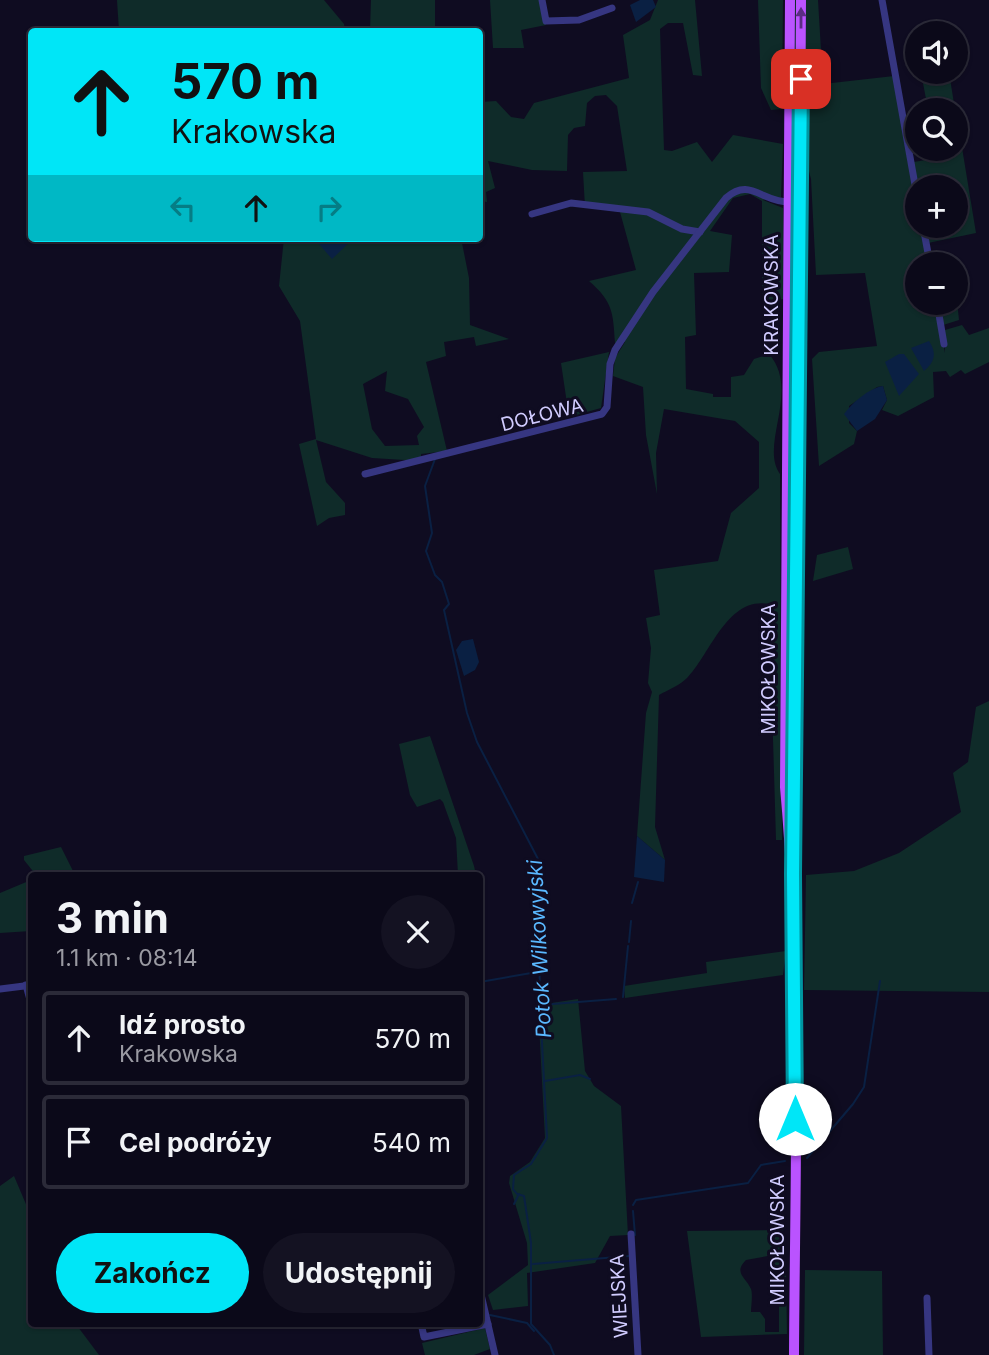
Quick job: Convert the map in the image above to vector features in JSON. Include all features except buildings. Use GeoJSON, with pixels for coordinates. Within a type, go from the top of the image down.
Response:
{"type":"FeatureCollection","features":[{"type":"Feature","properties":{"kind":"main road","name":"KRAKOWSKA"},"geometry":{"type":"LineString","coordinates":[[790,0],[792,589]]}},
{"type":"Feature","properties":{"kind":"main road","name":"KRAKOWSKA"},"geometry":{"type":"LineString","coordinates":[[792,589],[801,0]]}},
{"type":"Feature","properties":{"kind":"main road","name":"MIKOŁOWSKA"},"geometry":{"type":"LineString","coordinates":[[792,589],[785,787],[793,874],[796,988],[794,1355]]}},
{"type":"Feature","properties":{"kind":"street"},"geometry":{"type":"LineString","coordinates":[[542,0],[546,21],[579,20],[612,8]]}},
{"type":"Feature","properties":{"kind":"street"},"geometry":{"type":"LineString","coordinates":[[882,0],[913,175]]}},
{"type":"Feature","properties":{"kind":"street","name":"DOŁOWA"},"geometry":{"type":"LineString","coordinates":[[365,474],[602,414],[607,407],[610,364],[615,350],[653,292],[726,198],[742,188],[770,200],[789,202]]}},
{"type":"Feature","properties":{"kind":"street"},"geometry":{"type":"LineString","coordinates":[[532,214],[571,203],[583,204],[648,212],[682,229],[700,232]]}},
{"type":"Feature","properties":{"kind":"street"},"geometry":{"type":"LineString","coordinates":[[939,315],[944,344]]}},
{"type":"Feature","properties":{"kind":"street"},"geometry":{"type":"LineString","coordinates":[[0,989],[28,985]]}},
{"type":"Feature","properties":{"kind":"street","name":"WIEJSKA"},"geometry":{"type":"LineString","coordinates":[[631,1234],[638,1355]]}},
{"type":"Feature","properties":{"kind":"street"},"geometry":{"type":"LineString","coordinates":[[927,1298],[929,1355]]}},
{"type":"Feature","properties":{"kind":"street"},"geometry":{"type":"LineString","coordinates":[[483,1303],[495,1355]]}},
{"type":"Feature","properties":{"kind":"street"},"geometry":{"type":"LineString","coordinates":[[483,1325],[488,1324]]}},
{"type":"Feature","properties":{"kind":"street"},"geometry":{"type":"LineString","coordinates":[[422,1327],[424,1337],[473,1327]]}},
{"type":"Feature","properties":{"kind":"green space"},"geometry":{"type":"Polygon","coordinates":[[[117,0],[324,0],[345,28],[119,28],[117,0]]]}},
{"type":"Feature","properties":{"kind":"green space"},"geometry":{"type":"Polygon","coordinates":[[[371,0],[435,0],[435,28],[370,28],[371,0]]]}},
{"type":"Feature","properties":{"kind":"green space"},"geometry":{"type":"Polygon","coordinates":[[[490,0],[541,0],[546,25],[521,30],[524,48],[493,48],[490,0]]]}},
{"type":"Feature","properties":{"kind":"green space"},"geometry":{"type":"Polygon","coordinates":[[[658,0],[695,0],[702,76],[693,75],[683,23],[668,23],[660,29],[664,150],[672,151],[697,142],[712,162],[733,135],[783,144],[781,197],[763,200],[783,208],[785,299],[762,301],[762,201],[750,194],[733,198],[710,231],[732,235],[729,272],[694,273],[696,335],[685,337],[686,389],[713,394],[713,397],[731,397],[731,377],[744,375],[754,359],[769,354],[778,369],[781,384],[774,448],[775,462],[780,474],[782,840],[776,840],[769,604],[754,604],[742,609],[721,629],[687,678],[659,695],[655,827],[665,860],[637,836],[646,713],[652,692],[648,683],[651,648],[646,618],[660,615],[654,570],[718,561],[731,513],[759,488],[759,442],[735,421],[664,409],[656,453],[657,494],[646,435],[643,387],[613,376],[615,358],[625,342],[615,343],[610,308],[603,295],[589,281],[636,270],[620,212],[585,207],[583,172],[627,171],[617,106],[606,95],[595,96],[587,103],[585,126],[574,128],[568,135],[567,171],[532,170],[488,161],[495,188],[486,192],[487,202],[483,201],[483,102],[496,101],[511,117],[524,119],[534,103],[629,78],[623,35],[650,20],[658,0]]]}},
{"type":"Feature","properties":{"kind":"green space"},"geometry":{"type":"Polygon","coordinates":[[[758,0],[783,0],[782,109],[771,110],[761,88],[758,0]]]}},
{"type":"Feature","properties":{"kind":"green space"},"geometry":{"type":"Polygon","coordinates":[[[794,0],[797,0],[793,769],[790,769],[794,0]]]}},
{"type":"Feature","properties":{"kind":"green space"},"geometry":{"type":"Polygon","coordinates":[[[806,0],[818,0],[823,84],[894,76],[905,144],[905,161],[964,161],[966,175],[905,175],[905,238],[952,238],[928,243],[930,252],[905,252],[905,315],[958,315],[959,320],[940,326],[945,353],[945,330],[962,325],[969,335],[989,328],[989,362],[965,374],[961,370],[950,377],[946,371],[933,372],[934,397],[898,416],[882,410],[887,400],[883,386],[877,387],[849,406],[849,423],[857,431],[854,444],[819,466],[812,359],[819,352],[877,346],[865,273],[816,275],[811,179],[804,152],[806,0]]]}},
{"type":"Feature","properties":{"kind":"green space"},"geometry":{"type":"Polygon","coordinates":[[[923,84],[951,84],[953,98],[926,98],[923,84]]]}},
{"type":"Feature","properties":{"kind":"green space"},"geometry":{"type":"Polygon","coordinates":[[[968,184],[976,233],[968,235],[968,184]]]}},
{"type":"Feature","properties":{"kind":"green space"},"geometry":{"type":"Polygon","coordinates":[[[284,242],[462,242],[469,278],[470,325],[509,339],[476,346],[474,337],[444,342],[446,356],[426,362],[447,451],[421,454],[421,461],[372,458],[316,440],[326,482],[345,503],[345,515],[329,518],[317,526],[299,444],[316,439],[300,321],[279,286],[284,242]],[[387,371],[363,384],[372,429],[385,446],[419,445],[417,436],[424,427],[408,399],[385,391],[387,371]]]}},
{"type":"Feature","properties":{"kind":"green space"},"geometry":{"type":"Polygon","coordinates":[[[609,352],[601,408],[569,417],[561,363],[609,352]]]}},
{"type":"Feature","properties":{"kind":"green space"},"geometry":{"type":"Polygon","coordinates":[[[848,547],[853,569],[813,581],[817,555],[848,547]]]}},
{"type":"Feature","properties":{"kind":"green space"},"geometry":{"type":"Polygon","coordinates":[[[989,701],[989,992],[804,990],[806,875],[854,871],[899,853],[961,812],[953,773],[968,762],[976,707],[989,701]]]}},
{"type":"Feature","properties":{"kind":"green space"},"geometry":{"type":"Polygon","coordinates":[[[430,736],[475,872],[458,872],[456,838],[443,802],[440,799],[417,807],[410,795],[399,744],[430,736]]]}},
{"type":"Feature","properties":{"kind":"green space"},"geometry":{"type":"Polygon","coordinates":[[[61,847],[74,872],[34,872],[24,856],[61,847]]]}},
{"type":"Feature","properties":{"kind":"green space"},"geometry":{"type":"Polygon","coordinates":[[[28,881],[28,931],[0,933],[0,893],[28,881]]]}},
{"type":"Feature","properties":{"kind":"green space"},"geometry":{"type":"Polygon","coordinates":[[[786,951],[783,975],[625,998],[624,986],[707,973],[706,962],[786,951]]]}},
{"type":"Feature","properties":{"kind":"green space"},"geometry":{"type":"Polygon","coordinates":[[[578,999],[585,1071],[594,1086],[621,1106],[628,1235],[610,1236],[595,1263],[527,1273],[528,1306],[493,1310],[488,1295],[528,1265],[527,1243],[509,1183],[510,1176],[530,1162],[545,1138],[538,1005],[578,999]]]}},
{"type":"Feature","properties":{"kind":"green space"},"geometry":{"type":"Polygon","coordinates":[[[14,1176],[28,1209],[28,1327],[78,1327],[99,1355],[0,1355],[0,1186],[14,1176]]]}},
{"type":"Feature","properties":{"kind":"green space"},"geometry":{"type":"Polygon","coordinates":[[[783,1230],[784,1248],[779,1254],[746,1260],[742,1264],[741,1272],[751,1289],[751,1312],[760,1312],[765,1319],[765,1332],[779,1332],[779,1271],[771,1267],[775,1261],[786,1264],[787,1334],[701,1337],[687,1231],[783,1230]]]}},
{"type":"Feature","properties":{"kind":"green space"},"geometry":{"type":"Polygon","coordinates":[[[805,1270],[882,1271],[883,1355],[804,1355],[805,1270]]]}},
{"type":"Feature","properties":{"kind":"green space"},"geometry":{"type":"Polygon","coordinates":[[[485,1328],[490,1349],[474,1355],[425,1355],[422,1343],[485,1328]]]}},
{"type":"Feature","properties":{"kind":"water"},"geometry":{"type":"Polygon","coordinates":[[[640,0],[653,0],[656,7],[636,22],[630,5],[640,0]]]}},
{"type":"Feature","properties":{"kind":"water"},"geometry":{"type":"Polygon","coordinates":[[[350,242],[332,259],[319,244],[350,242]]]}},
{"type":"Feature","properties":{"kind":"water"},"geometry":{"type":"Polygon","coordinates":[[[929,341],[934,357],[924,371],[911,348],[929,341]]]}},
{"type":"Feature","properties":{"kind":"water"},"geometry":{"type":"Polygon","coordinates":[[[904,354],[919,374],[899,396],[885,362],[904,354]]]}},
{"type":"Feature","properties":{"kind":"water"},"geometry":{"type":"Polygon","coordinates":[[[883,386],[887,400],[875,419],[857,431],[844,414],[861,397],[883,386]]]}},
{"type":"Feature","properties":{"kind":"water"},"geometry":{"type":"Polygon","coordinates":[[[473,639],[479,662],[475,670],[464,676],[456,650],[462,641],[473,639]]]}},
{"type":"Feature","properties":{"kind":"water"},"geometry":{"type":"Polygon","coordinates":[[[637,836],[665,860],[664,882],[634,877],[637,836]]]}},
{"type":"Feature","properties":{"kind":"waterway","name":"Potok Wilkowyjski"},"geometry":{"type":"LineString","coordinates":[[435,459],[425,486],[432,533],[426,551],[435,575],[442,582],[449,604],[444,610],[467,713],[477,742],[538,859],[540,1005],[547,1138],[531,1164],[514,1175],[513,1189],[524,1196],[531,1243],[531,1324],[550,1345],[554,1355]]}},
{"type":"Feature","properties":{"kind":"waterway"},"geometry":{"type":"LineString","coordinates":[[632,903],[638,882]]}},
{"type":"Feature","properties":{"kind":"waterway"},"geometry":{"type":"LineString","coordinates":[[629,942],[631,921]]}},
{"type":"Feature","properties":{"kind":"waterway"},"geometry":{"type":"LineString","coordinates":[[623,997],[628,946]]}},
{"type":"Feature","properties":{"kind":"waterway"},"geometry":{"type":"LineString","coordinates":[[483,981],[537,972]]}},
{"type":"Feature","properties":{"kind":"waterway"},"geometry":{"type":"LineString","coordinates":[[807,1158],[864,1087],[880,981]]}},
{"type":"Feature","properties":{"kind":"waterway"},"geometry":{"type":"LineString","coordinates":[[540,1005],[616,999]]}},
{"type":"Feature","properties":{"kind":"waterway"},"geometry":{"type":"LineString","coordinates":[[545,1081],[580,1075],[590,1079]]}},
{"type":"Feature","properties":{"kind":"waterway"},"geometry":{"type":"LineString","coordinates":[[633,1205],[636,1200],[748,1183],[761,1165],[785,1161]]}},
{"type":"Feature","properties":{"kind":"waterway"},"geometry":{"type":"LineString","coordinates":[[514,1204],[519,1194]]}},
{"type":"Feature","properties":{"kind":"waterway"},"geometry":{"type":"LineString","coordinates":[[633,1211],[635,1235]]}},
{"type":"Feature","properties":{"kind":"waterway"},"geometry":{"type":"LineString","coordinates":[[533,1264],[629,1256]]}},
{"type":"Feature","properties":{"kind":"waterway"},"geometry":{"type":"LineString","coordinates":[[490,1315],[527,1323],[534,1331]]}},
{"type":"Feature","properties":{"kind":"route"},"geometry":{"type":"LineString","coordinates":[[795,1119],[793,874],[796,849],[801,79]]}}]}
